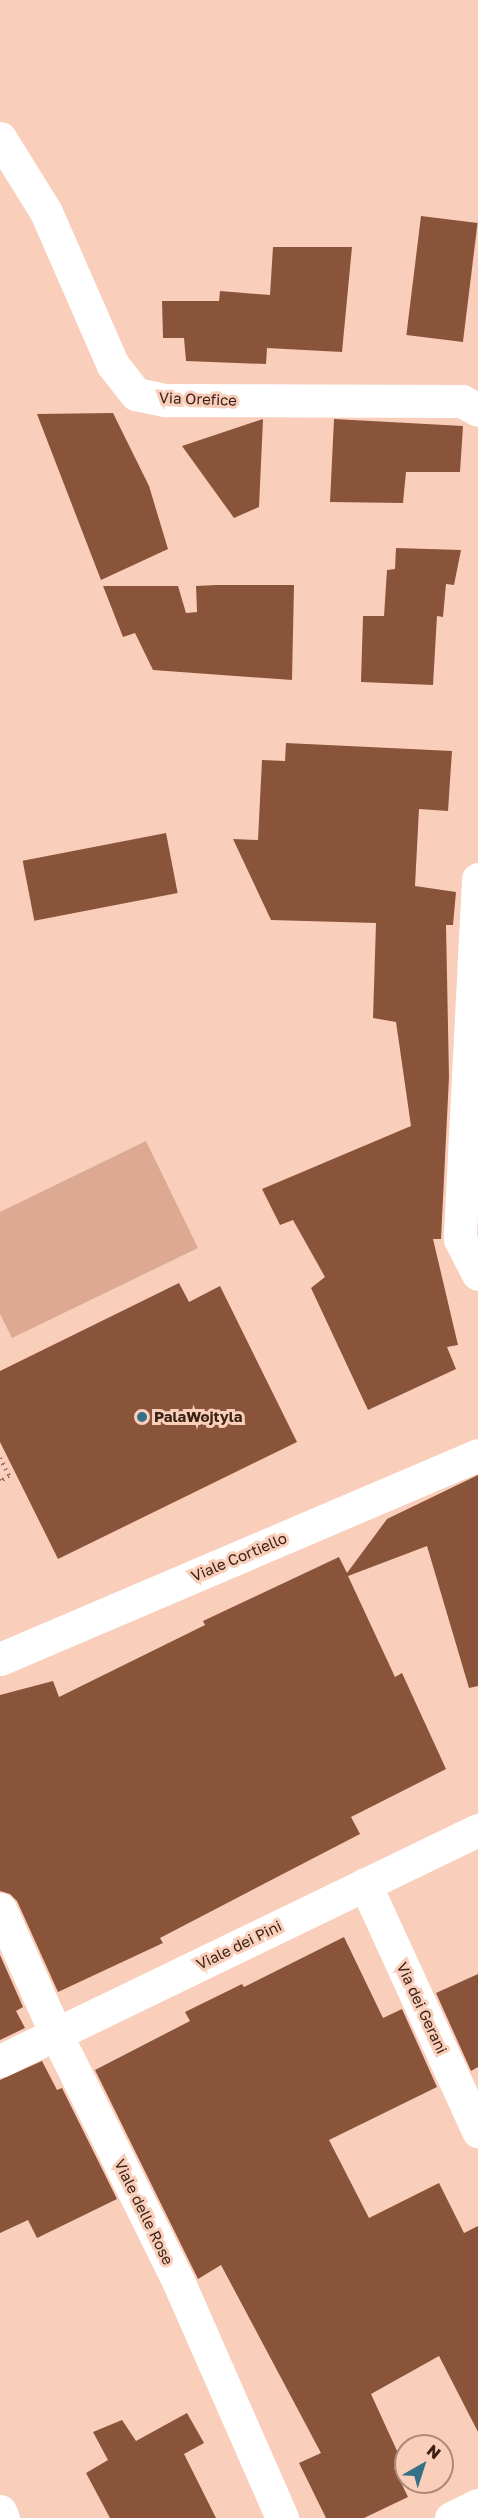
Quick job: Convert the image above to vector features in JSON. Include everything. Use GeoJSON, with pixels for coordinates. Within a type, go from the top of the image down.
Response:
{"type":"FeatureCollection","features":[{"type":"Feature","properties":{"kind":"street","name":"Via Orefice"},"geometry":{"type":"LineString","coordinates":[[0,138],[46,212],[113,365],[136,394],[165,400],[462,401],[478,410]]}},
{"type":"Feature","properties":{"kind":"street"},"geometry":{"type":"LineString","coordinates":[[478,879],[460,1239],[478,1274]]}},
{"type":"Feature","properties":{"kind":"street","name":"Viale Cortiello"},"geometry":{"type":"LineString","coordinates":[[0,1659],[478,1455]]}},
{"type":"Feature","properties":{"kind":"street","name":"Viale dei Pini"},"geometry":{"type":"LineString","coordinates":[[0,2061],[478,1830]]}},
{"type":"Feature","properties":{"kind":"street","name":"Via dei Gerani"},"geometry":{"type":"LineString","coordinates":[[365,1884],[478,2131]]}},
{"type":"Feature","properties":{"kind":"street","name":"Viale delle Rose"},"geometry":{"type":"LineString","coordinates":[[0,1910],[56,2034],[179,2283],[282,2518]]}},
{"type":"Feature","properties":{"kind":"street"},"geometry":{"type":"LineString","coordinates":[[451,2518],[478,2505]]}},
{"type":"Feature","properties":{"kind":"street"},"geometry":{"type":"LineString","coordinates":[[0,2511],[3,2518]]}},
{"type":"Feature","properties":{"kind":"path"},"geometry":{"type":"LineString","coordinates":[[0,1458],[9,1476],[2,1480],[0,1476]]}},
{"type":"Feature","properties":{"kind":"shaded area"},"geometry":{"type":"Polygon","coordinates":[[[146,1141],[198,1248],[12,1338],[0,1314],[0,1212],[146,1141]]]}},
{"type":"Feature","properties":{"kind":"building"},"geometry":{"type":"Polygon","coordinates":[[[421,216],[478,223],[463,342],[406,335],[421,216]]]}},
{"type":"Feature","properties":{"kind":"building"},"geometry":{"type":"Polygon","coordinates":[[[273,247],[352,247],[342,352],[267,348],[266,364],[186,361],[184,338],[163,338],[162,301],[219,301],[220,291],[270,295],[273,247]]]}},
{"type":"Feature","properties":{"kind":"building"},"geometry":{"type":"Polygon","coordinates":[[[113,413],[149,486],[168,549],[101,580],[37,414],[113,413]]]}},
{"type":"Feature","properties":{"kind":"building"},"geometry":{"type":"Polygon","coordinates":[[[263,419],[259,507],[234,518],[182,446],[263,419]]]}},
{"type":"Feature","properties":{"kind":"building"},"geometry":{"type":"Polygon","coordinates":[[[334,419],[463,426],[460,472],[406,472],[403,503],[330,502],[334,419]]]}},
{"type":"Feature","properties":{"kind":"building"},"geometry":{"type":"Polygon","coordinates":[[[396,548],[461,550],[454,585],[446,584],[443,617],[437,616],[433,685],[361,682],[363,616],[384,616],[387,570],[395,569],[396,548]]]}},
{"type":"Feature","properties":{"kind":"building"},"geometry":{"type":"Polygon","coordinates":[[[294,585],[292,680],[153,670],[135,633],[123,637],[103,586],[178,586],[186,613],[197,612],[196,586],[294,585]]]}},
{"type":"Feature","properties":{"kind":"building"},"geometry":{"type":"Polygon","coordinates":[[[286,743],[452,751],[448,811],[419,809],[415,886],[456,892],[453,925],[446,925],[449,1077],[441,1239],[433,1239],[458,1345],[447,1347],[456,1369],[368,1410],[311,1288],[325,1277],[293,1220],[280,1225],[262,1189],[411,1126],[396,1022],[373,1018],[376,923],[271,920],[233,839],[258,840],[262,760],[285,761],[286,743]]]}},
{"type":"Feature","properties":{"kind":"building"},"geometry":{"type":"Polygon","coordinates":[[[166,833],[178,893],[34,921],[23,861],[166,833]]]}},
{"type":"Feature","properties":{"kind":"building","name":"PalaWojtyla"},"geometry":{"type":"Polygon","coordinates":[[[179,1283],[189,1302],[220,1286],[297,1442],[58,1559],[0,1442],[0,1371],[179,1283]]]}},
{"type":"Feature","properties":{"kind":"building"},"geometry":{"type":"Polygon","coordinates":[[[478,1475],[478,1686],[469,1688],[427,1546],[348,1576],[395,1677],[402,1673],[446,1769],[351,1817],[360,1834],[160,1938],[163,1943],[58,1992],[17,1901],[10,1894],[0,1891],[0,1695],[53,1681],[59,1697],[205,1625],[203,1621],[339,1557],[347,1573],[387,1519],[478,1475]]]}},
{"type":"Feature","properties":{"kind":"building"},"geometry":{"type":"Polygon","coordinates":[[[344,1937],[383,2018],[402,2009],[437,2087],[329,2140],[369,2218],[439,2183],[464,2233],[478,2226],[478,2432],[439,2356],[371,2394],[394,2444],[394,2494],[407,2494],[408,2497],[364,2518],[326,2518],[299,2463],[321,2453],[221,2265],[198,2279],[95,2070],[190,2021],[185,2012],[242,1984],[244,1987],[344,1937]]]}},
{"type":"Feature","properties":{"kind":"building"},"geometry":{"type":"Polygon","coordinates":[[[0,1955],[23,2007],[16,2011],[25,2028],[0,2040],[0,1955]]]}},
{"type":"Feature","properties":{"kind":"building"},"geometry":{"type":"Polygon","coordinates":[[[478,1974],[478,2067],[471,2071],[436,1993],[478,1974]]]}},
{"type":"Feature","properties":{"kind":"building"},"geometry":{"type":"Polygon","coordinates":[[[42,2061],[57,2090],[62,2088],[117,2199],[37,2238],[28,2220],[0,2233],[0,2080],[42,2061]]]}},
{"type":"Feature","properties":{"kind":"building"},"geometry":{"type":"Polygon","coordinates":[[[187,2413],[204,2443],[184,2454],[216,2518],[110,2518],[86,2473],[108,2460],[93,2432],[122,2420],[136,2441],[187,2413]]]}},
{"type":"Feature","properties":{"kind":"place","name":"PalaWojtyla"},"geometry":{"type":"Point","coordinates":[142,1417]}}]}
